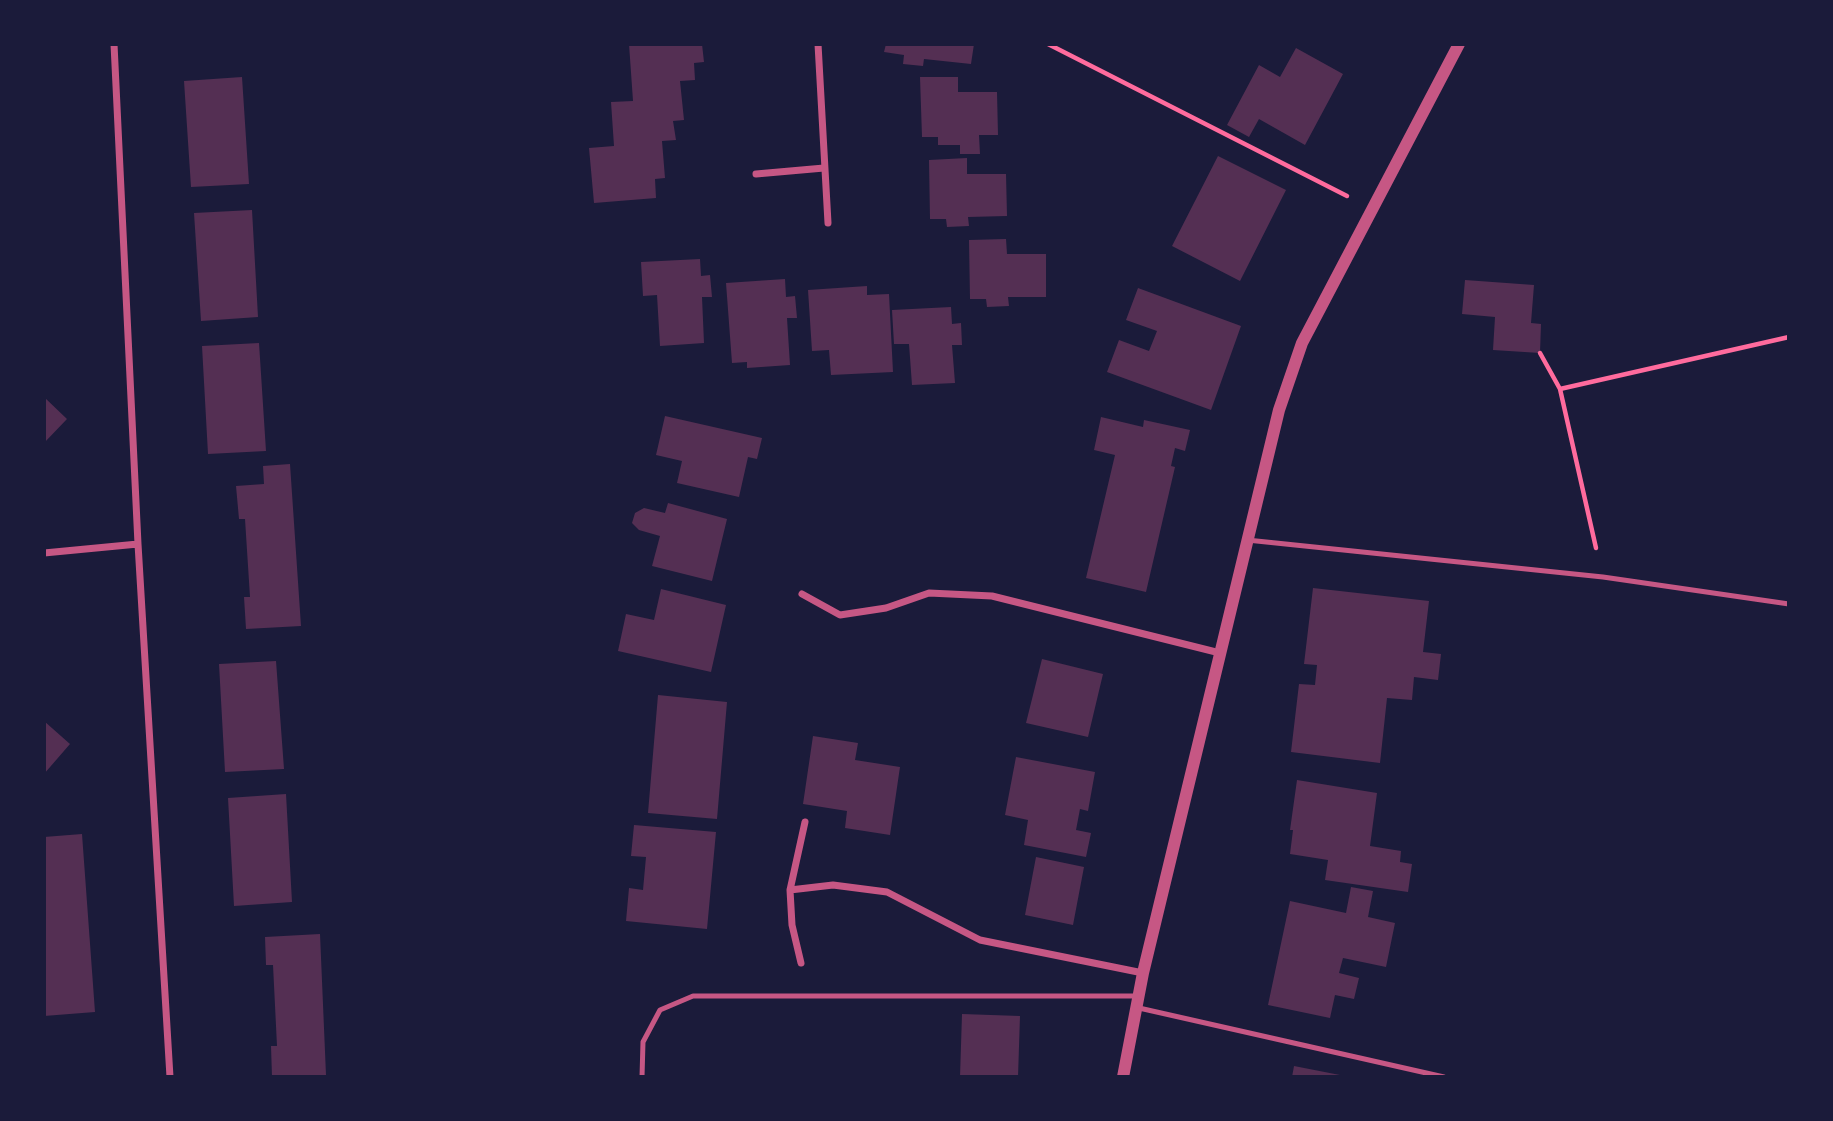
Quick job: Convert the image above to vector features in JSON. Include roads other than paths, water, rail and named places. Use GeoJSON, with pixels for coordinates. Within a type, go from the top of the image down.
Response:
{"type":"FeatureCollection","features":[{"type":"Feature","properties":{"kind":"street"},"geometry":{"type":"LineString","coordinates":[[114,44],[138,544],[170,1077]]}},
{"type":"Feature","properties":{"kind":"street"},"geometry":{"type":"LineString","coordinates":[[818,44],[828,223]]}},
{"type":"Feature","properties":{"kind":"street"},"geometry":{"type":"LineString","coordinates":[[1123,1077],[1136,1002],[1279,410],[1303,343],[1459,44]]}},
{"type":"Feature","properties":{"kind":"street"},"geometry":{"type":"LineString","coordinates":[[756,174],[824,168]]}},
{"type":"Feature","properties":{"kind":"street"},"geometry":{"type":"LineString","coordinates":[[44,553],[138,544]]}},
{"type":"Feature","properties":{"kind":"street"},"geometry":{"type":"LineString","coordinates":[[802,594],[840,615],[886,608],[929,593],[992,596],[1220,653]]}},
{"type":"Feature","properties":{"kind":"street"},"geometry":{"type":"LineString","coordinates":[[801,963],[792,925],[790,890],[805,822]]}},
{"type":"Feature","properties":{"kind":"street"},"geometry":{"type":"LineString","coordinates":[[790,890],[834,885],[887,892],[981,940],[1143,973]]}},
{"type":"Feature","properties":{"kind":"lane"},"geometry":{"type":"LineString","coordinates":[[1247,540],[1603,577],[1789,604]]}},
{"type":"Feature","properties":{"kind":"lane"},"geometry":{"type":"LineString","coordinates":[[642,1077],[643,1042],[660,1010],[692,996],[1136,1002],[1444,1077]]}}]}
